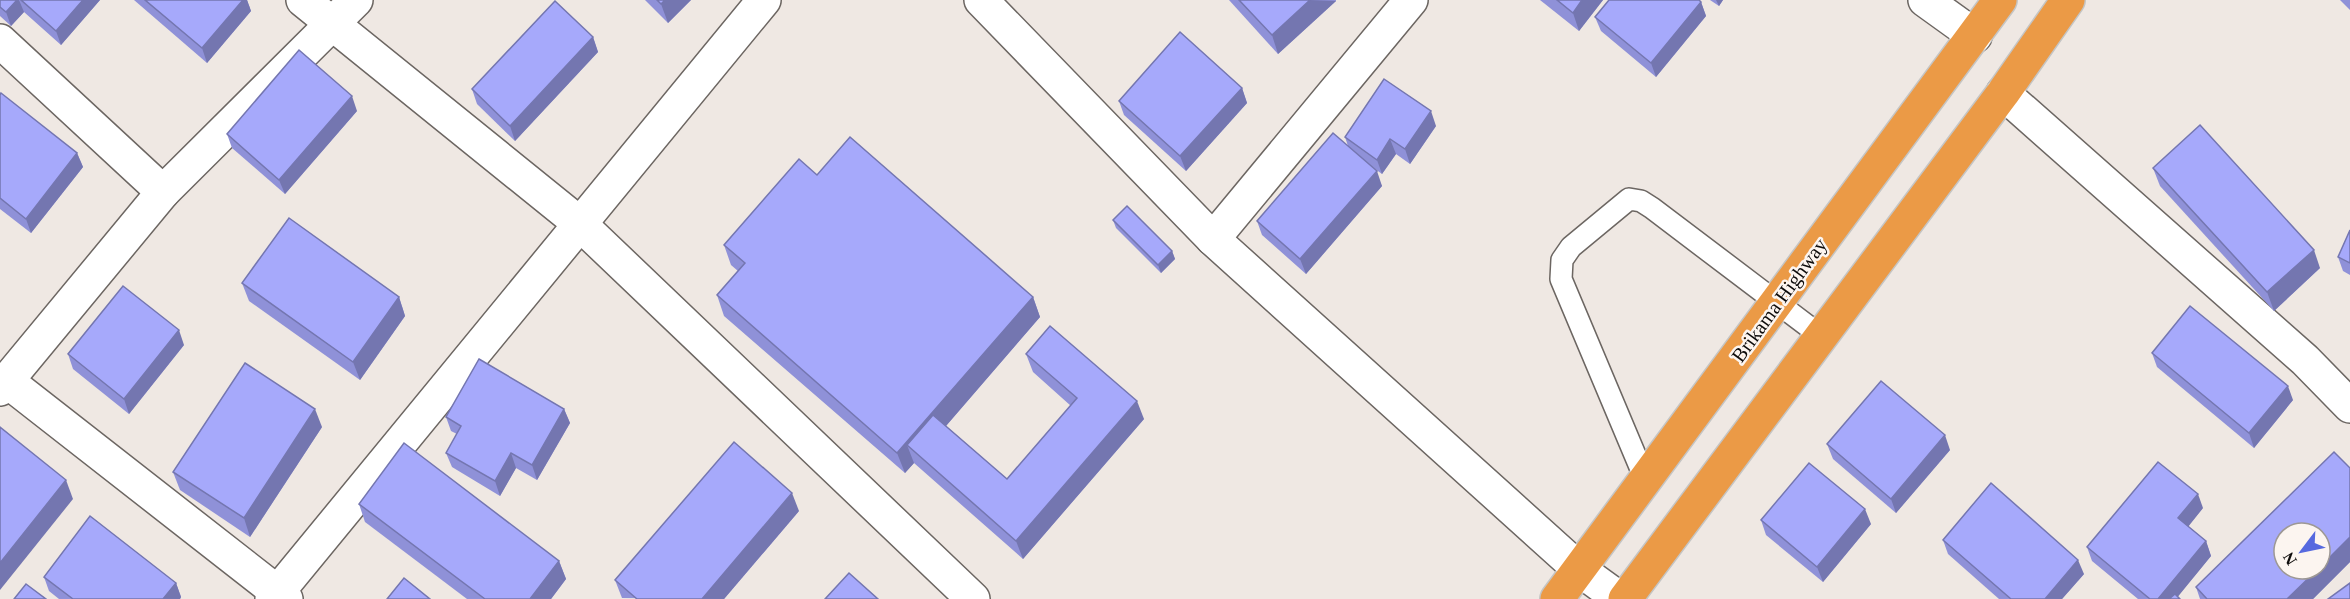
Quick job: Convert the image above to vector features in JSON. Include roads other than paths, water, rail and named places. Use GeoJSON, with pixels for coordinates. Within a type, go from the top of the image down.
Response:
{"type":"FeatureCollection","features":[{"type":"Feature","properties":{"kind":"highway","name":"Brikama Highway"},"geometry":{"type":"LineString","coordinates":[[1557,599],[2000,0]]}},
{"type":"Feature","properties":{"kind":"highway"},"geometry":{"type":"LineString","coordinates":[[1625,599],[2003,93],[2068,0]]}},
{"type":"Feature","properties":{"kind":"street"},"geometry":{"type":"LineString","coordinates":[[303,0],[579,223],[973,599]]}},
{"type":"Feature","properties":{"kind":"street"},"geometry":{"type":"LineString","coordinates":[[356,0],[163,192],[3,385],[279,597],[579,223],[764,0]]}},
{"type":"Feature","properties":{"kind":"street"},"geometry":{"type":"LineString","coordinates":[[981,0],[1213,239],[1580,570],[1620,599]]}},
{"type":"Feature","properties":{"kind":"street"},"geometry":{"type":"LineString","coordinates":[[1213,239],[1411,0]]}},
{"type":"Feature","properties":{"kind":"street"},"geometry":{"type":"LineString","coordinates":[[1925,0],[1975,36]]}},
{"type":"Feature","properties":{"kind":"street"},"geometry":{"type":"LineString","coordinates":[[0,41],[163,192]]}},
{"type":"Feature","properties":{"kind":"street"},"geometry":{"type":"LineString","coordinates":[[2003,93],[2305,360],[2350,406]]}},
{"type":"Feature","properties":{"kind":"lane"},"geometry":{"type":"LineString","coordinates":[[1646,481],[1561,279],[1562,260],[1571,248],[1629,200],[1641,201],[1821,336]]}}]}
